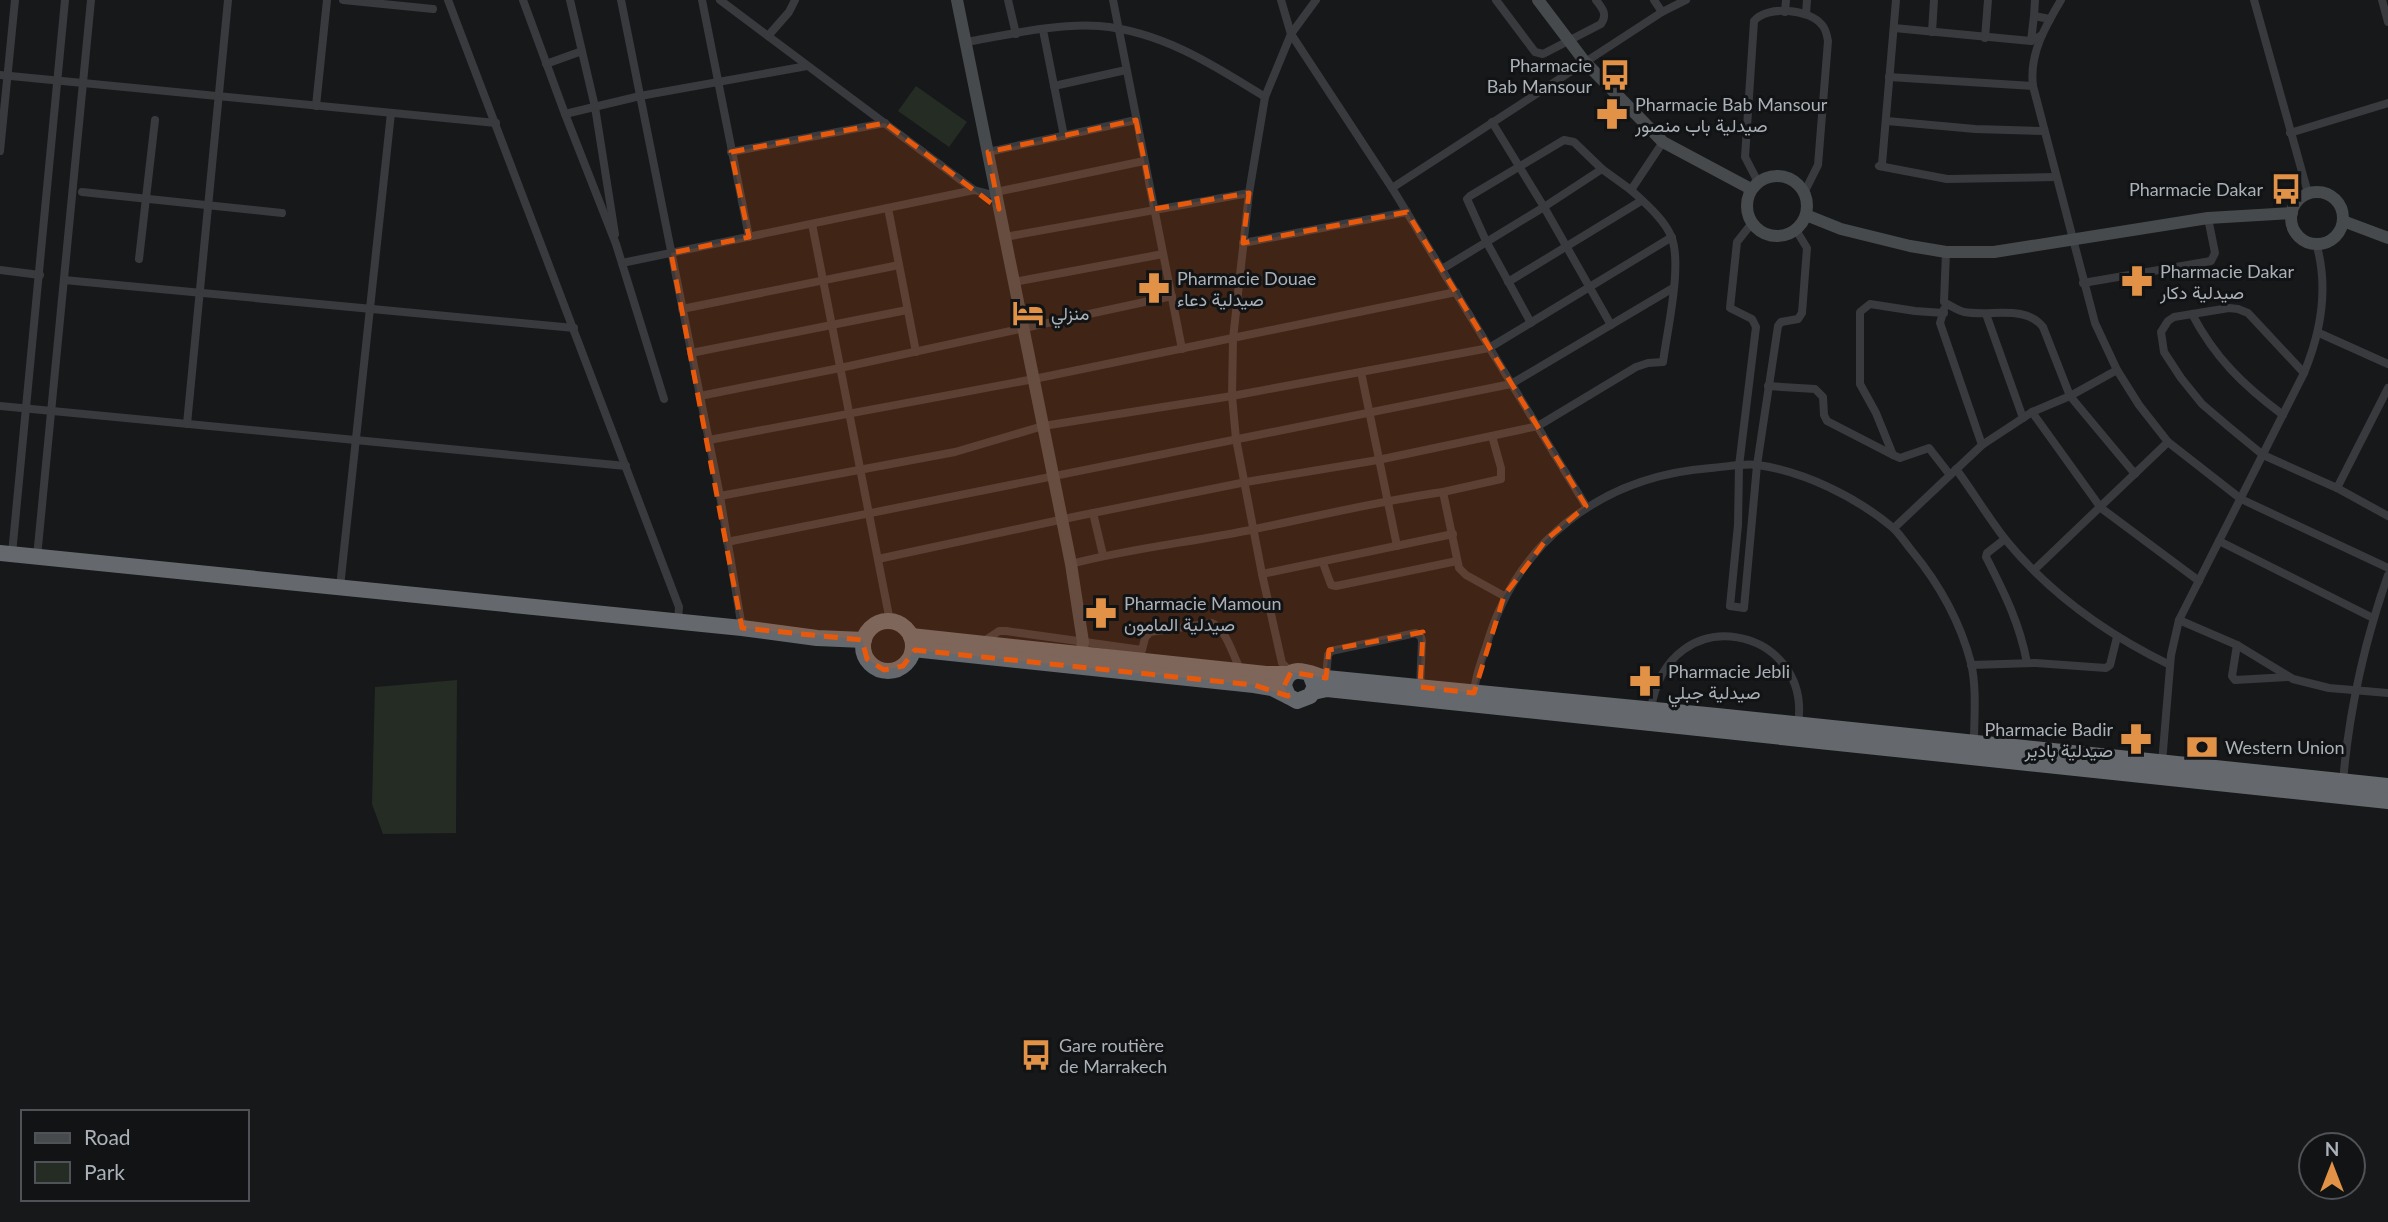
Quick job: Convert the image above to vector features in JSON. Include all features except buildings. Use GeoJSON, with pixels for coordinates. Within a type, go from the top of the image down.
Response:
{"type":"FeatureCollection","features":[{"type":"Feature","properties":{"kind":"highway"},"geometry":{"type":"LineString","coordinates":[[6,554],[678,621],[864,646]]}},
{"type":"Feature","properties":{"kind":"highway"},"geometry":{"type":"LineString","coordinates":[[890,621],[903,626],[912,643],[908,662],[891,671],[872,665],[864,646],[872,627],[890,621]]}},
{"type":"Feature","properties":{"kind":"highway"},"geometry":{"type":"LineString","coordinates":[[912,643],[1082,648],[1241,672],[1290,673],[1301,670],[1318,676],[1474,693],[2388,786]]}},
{"type":"Feature","properties":{"kind":"highway"},"geometry":{"type":"LineString","coordinates":[[912,643],[1254,685],[1272,688],[1302,701],[1313,692],[1327,689],[2388,801]]}},
{"type":"Feature","properties":{"kind":"highway"},"geometry":{"type":"LineString","coordinates":[[1288,696],[1284,686],[1290,673]]}},
{"type":"Feature","properties":{"kind":"highway"},"geometry":{"type":"LineString","coordinates":[[1313,692],[1318,676]]}},
{"type":"Feature","properties":{"kind":"street"},"geometry":{"type":"LineString","coordinates":[[0,151],[4,76],[15,0]]}},
{"type":"Feature","properties":{"kind":"street"},"geometry":{"type":"LineString","coordinates":[[6,554],[26,409],[65,0]]}},
{"type":"Feature","properties":{"kind":"street"},"geometry":{"type":"LineString","coordinates":[[37,557],[91,0]]}},
{"type":"Feature","properties":{"kind":"street"},"geometry":{"type":"LineString","coordinates":[[187,424],[228,0]]}},
{"type":"Feature","properties":{"kind":"street"},"geometry":{"type":"LineString","coordinates":[[316,106],[327,0]]}},
{"type":"Feature","properties":{"kind":"street"},"geometry":{"type":"LineString","coordinates":[[343,0],[433,9]]}},
{"type":"Feature","properties":{"kind":"street"},"geometry":{"type":"LineString","coordinates":[[448,0],[679,607],[678,621]]}},
{"type":"Feature","properties":{"kind":"street"},"geometry":{"type":"LineString","coordinates":[[523,0],[545,64],[616,244],[664,399]]}},
{"type":"Feature","properties":{"kind":"street"},"geometry":{"type":"LineString","coordinates":[[570,0],[595,107],[616,244]]}},
{"type":"Feature","properties":{"kind":"street"},"geometry":{"type":"LineString","coordinates":[[621,0],[720,496],[742,628]]}},
{"type":"Feature","properties":{"kind":"street"},"geometry":{"type":"LineString","coordinates":[[702,0],[730,152],[749,237]]}},
{"type":"Feature","properties":{"kind":"street"},"geometry":{"type":"LineString","coordinates":[[720,0],[974,190]]}},
{"type":"Feature","properties":{"kind":"street"},"geometry":{"type":"LineString","coordinates":[[768,36],[789,12],[795,0]]}},
{"type":"Feature","properties":{"kind":"street"},"geometry":{"type":"LineString","coordinates":[[957,0],[1071,564],[1082,648],[1142,650],[1145,638],[1150,632],[1216,623],[1222,630],[1241,672]]}},
{"type":"Feature","properties":{"kind":"street"},"geometry":{"type":"LineString","coordinates":[[1008,0],[1016,34]]}},
{"type":"Feature","properties":{"kind":"street"},"geometry":{"type":"LineString","coordinates":[[1113,0],[1182,349]]}},
{"type":"Feature","properties":{"kind":"street"},"geometry":{"type":"LineString","coordinates":[[1281,0],[1290,34],[1392,188],[1586,506]]}},
{"type":"Feature","properties":{"kind":"street"},"geometry":{"type":"LineString","coordinates":[[1290,673],[1282,663],[1236,439],[1232,396],[1233,339],[1249,193],[1265,97],[1290,34],[1316,0]]}},
{"type":"Feature","properties":{"kind":"street"},"geometry":{"type":"LineString","coordinates":[[1496,0],[1535,52],[1547,53],[1603,20],[1604,12],[1596,0]]}},
{"type":"Feature","properties":{"kind":"street"},"geometry":{"type":"LineString","coordinates":[[1538,0],[1585,62],[1663,142],[1755,186]]}},
{"type":"Feature","properties":{"kind":"street"},"geometry":{"type":"LineString","coordinates":[[1654,0],[1662,12]]}},
{"type":"Feature","properties":{"kind":"street"},"geometry":{"type":"LineString","coordinates":[[1392,188],[1662,12],[1686,0]]}},
{"type":"Feature","properties":{"kind":"street"},"geometry":{"type":"LineString","coordinates":[[1785,12],[1786,0]]}},
{"type":"Feature","properties":{"kind":"street"},"geometry":{"type":"LineString","coordinates":[[1806,14],[1807,0]]}},
{"type":"Feature","properties":{"kind":"street"},"geometry":{"type":"LineString","coordinates":[[1896,0],[1887,121],[1882,164],[1879,166],[1882,169],[1947,179],[2055,177]]}},
{"type":"Feature","properties":{"kind":"street"},"geometry":{"type":"LineString","coordinates":[[1932,32],[1934,0]]}},
{"type":"Feature","properties":{"kind":"street"},"geometry":{"type":"LineString","coordinates":[[1985,38],[1988,0]]}},
{"type":"Feature","properties":{"kind":"street"},"geometry":{"type":"LineString","coordinates":[[2031,41],[2035,0]]}},
{"type":"Feature","properties":{"kind":"street"},"geometry":{"type":"LineString","coordinates":[[2061,0],[2042,35],[2032,65],[2033,86],[2083,283],[2095,323],[2117,370],[2168,442],[2241,499],[2388,568]]}},
{"type":"Feature","properties":{"kind":"street"},"geometry":{"type":"LineString","coordinates":[[2254,0],[2308,193]]}},
{"type":"Feature","properties":{"kind":"street"},"geometry":{"type":"LineString","coordinates":[[2382,0],[2388,22]]}},
{"type":"Feature","properties":{"kind":"street"},"geometry":{"type":"LineString","coordinates":[[1755,186],[1745,157],[1754,21],[1758,16],[1768,13],[1806,14],[1823,26],[1828,41],[1818,165],[1804,193]]}},
{"type":"Feature","properties":{"kind":"street"},"geometry":{"type":"LineString","coordinates":[[2034,16],[2050,19]]}},
{"type":"Feature","properties":{"kind":"street"},"geometry":{"type":"LineString","coordinates":[[966,42],[1043,30],[1100,26],[1149,36],[1171,44],[1265,97]]}},
{"type":"Feature","properties":{"kind":"street"},"geometry":{"type":"LineString","coordinates":[[1894,28],[2031,41],[2042,35]]}},
{"type":"Feature","properties":{"kind":"street"},"geometry":{"type":"LineString","coordinates":[[1043,30],[1064,136]]}},
{"type":"Feature","properties":{"kind":"street"},"geometry":{"type":"LineString","coordinates":[[545,64],[582,51]]}},
{"type":"Feature","properties":{"kind":"street"},"geometry":{"type":"LineString","coordinates":[[565,114],[640,96],[807,66]]}},
{"type":"Feature","properties":{"kind":"street"},"geometry":{"type":"LineString","coordinates":[[1054,86],[1126,69]]}},
{"type":"Feature","properties":{"kind":"street"},"geometry":{"type":"LineString","coordinates":[[4,76],[496,123]]}},
{"type":"Feature","properties":{"kind":"street"},"geometry":{"type":"LineString","coordinates":[[1889,77],[2033,86]]}},
{"type":"Feature","properties":{"kind":"street"},"geometry":{"type":"LineString","coordinates":[[2290,133],[2388,103]]}},
{"type":"Feature","properties":{"kind":"street"},"geometry":{"type":"LineString","coordinates":[[340,587],[358,441],[391,113]]}},
{"type":"Feature","properties":{"kind":"street"},"geometry":{"type":"LineString","coordinates":[[139,259],[155,120]]}},
{"type":"Feature","properties":{"kind":"street"},"geometry":{"type":"LineString","coordinates":[[988,152],[1136,120]]}},
{"type":"Feature","properties":{"kind":"street"},"geometry":{"type":"LineString","coordinates":[[1887,121],[1975,129],[2043,131]]}},
{"type":"Feature","properties":{"kind":"street"},"geometry":{"type":"LineString","coordinates":[[1492,122],[1611,325]]}},
{"type":"Feature","properties":{"kind":"street"},"geometry":{"type":"LineString","coordinates":[[730,152],[885,123]]}},
{"type":"Feature","properties":{"kind":"street"},"geometry":{"type":"LineString","coordinates":[[877,559],[1062,519],[1246,482],[1378,460],[1538,426],[1636,367],[1648,362],[1663,362],[1673,288],[1675,252],[1672,237],[1631,190],[1569,140],[1556,144],[1467,199],[1486,241],[1531,323]]}},
{"type":"Feature","properties":{"kind":"street"},"geometry":{"type":"LineString","coordinates":[[1631,190],[1663,142]]}},
{"type":"Feature","properties":{"kind":"street"},"geometry":{"type":"LineString","coordinates":[[622,263],[974,190],[996,194],[1144,161]]}},
{"type":"Feature","properties":{"kind":"street"},"geometry":{"type":"LineString","coordinates":[[1442,269],[1602,169]]}},
{"type":"Feature","properties":{"kind":"street"},"geometry":{"type":"LineString","coordinates":[[1784,176],[1793,180],[1804,193],[1806,215],[1796,229],[1787,234],[1767,234],[1752,223],[1746,206],[1747,197],[1766,177],[1784,176]]}},
{"type":"Feature","properties":{"kind":"street"},"geometry":{"type":"LineString","coordinates":[[82,192],[282,213]]}},
{"type":"Feature","properties":{"kind":"street"},"geometry":{"type":"LineString","coordinates":[[1005,237],[1249,193]]}},
{"type":"Feature","properties":{"kind":"street"},"geometry":{"type":"LineString","coordinates":[[2308,193],[2326,193],[2339,204],[2343,221],[2337,234],[2331,239],[2309,242],[2293,228],[2292,213],[2297,201],[2308,193]]}},
{"type":"Feature","properties":{"kind":"street"},"geometry":{"type":"LineString","coordinates":[[1508,282],[1641,201]]}},
{"type":"Feature","properties":{"kind":"street"},"geometry":{"type":"LineString","coordinates":[[888,208],[916,352]]}},
{"type":"Feature","properties":{"kind":"street"},"geometry":{"type":"LineString","coordinates":[[1243,243],[1406,212]]}},
{"type":"Feature","properties":{"kind":"street"},"geometry":{"type":"LineString","coordinates":[[1806,215],[1841,229],[1946,253],[1994,252],[2208,218],[2292,213]]}},
{"type":"Feature","properties":{"kind":"street"},"geometry":{"type":"LineString","coordinates":[[2083,283],[2211,261],[2216,253],[2208,218]]}},
{"type":"Feature","properties":{"kind":"street"},"geometry":{"type":"LineString","coordinates":[[2343,221],[2388,239]]}},
{"type":"Feature","properties":{"kind":"street"},"geometry":{"type":"LineString","coordinates":[[1752,223],[1737,242],[1730,308],[1756,323],[1740,466],[1738,526],[1730,606],[1744,608],[1757,465],[1779,324],[1798,319],[1802,313],[1807,248],[1796,229]]}},
{"type":"Feature","properties":{"kind":"street"},"geometry":{"type":"LineString","coordinates":[[811,224],[890,621]]}},
{"type":"Feature","properties":{"kind":"street"},"geometry":{"type":"LineString","coordinates":[[720,496],[955,452],[1043,426],[1232,396],[1489,348],[1672,237]]}},
{"type":"Feature","properties":{"kind":"street"},"geometry":{"type":"LineString","coordinates":[[2162,762],[2170,665],[2179,620],[2304,373],[2319,333],[2322,278],[2316,243]]}},
{"type":"Feature","properties":{"kind":"street"},"geometry":{"type":"LineString","coordinates":[[1946,253],[1944,313],[1940,323],[1982,445]]}},
{"type":"Feature","properties":{"kind":"street"},"geometry":{"type":"LineString","coordinates":[[1014,282],[1163,254]]}},
{"type":"Feature","properties":{"kind":"street"},"geometry":{"type":"LineString","coordinates":[[682,309],[899,265]]}},
{"type":"Feature","properties":{"kind":"street"},"geometry":{"type":"LineString","coordinates":[[0,270],[40,275]]}},
{"type":"Feature","properties":{"kind":"street"},"geometry":{"type":"LineString","coordinates":[[64,279],[573,328]]}},
{"type":"Feature","properties":{"kind":"street"},"geometry":{"type":"LineString","coordinates":[[727,542],[1511,384],[1673,288]]}},
{"type":"Feature","properties":{"kind":"street"},"geometry":{"type":"LineString","coordinates":[[709,440],[1034,379],[1456,292]]}},
{"type":"Feature","properties":{"kind":"street"},"geometry":{"type":"LineString","coordinates":[[700,396],[1172,296]]}},
{"type":"Feature","properties":{"kind":"street"},"geometry":{"type":"LineString","coordinates":[[1944,303],[1963,312],[2022,314],[2031,316],[2039,323],[2070,396],[2135,474]]}},
{"type":"Feature","properties":{"kind":"street"},"geometry":{"type":"LineString","coordinates":[[1894,455],[1860,384],[1860,313],[1870,304],[1915,312],[1944,313]]}},
{"type":"Feature","properties":{"kind":"street"},"geometry":{"type":"LineString","coordinates":[[2304,373],[2244,311],[2229,308],[2174,317],[2165,325],[2160,338],[2164,352],[2180,378],[2202,404],[2263,455],[2337,488],[2388,516]]}},
{"type":"Feature","properties":{"kind":"street"},"geometry":{"type":"LineString","coordinates":[[691,353],[907,310]]}},
{"type":"Feature","properties":{"kind":"street"},"geometry":{"type":"LineString","coordinates":[[1986,314],[2022,418]]}},
{"type":"Feature","properties":{"kind":"street"},"geometry":{"type":"LineString","coordinates":[[2192,314],[2202,333],[2231,371],[2283,415]]}},
{"type":"Feature","properties":{"kind":"street"},"geometry":{"type":"LineString","coordinates":[[2319,333],[2388,365]]}},
{"type":"Feature","properties":{"kind":"street"},"geometry":{"type":"LineString","coordinates":[[1894,528],[1982,445],[2032,412],[2070,396],[2117,370]]}},
{"type":"Feature","properties":{"kind":"street"},"geometry":{"type":"LineString","coordinates":[[1361,372],[1397,546]]}},
{"type":"Feature","properties":{"kind":"street"},"geometry":{"type":"LineString","coordinates":[[1768,386],[1815,389],[1823,397],[1827,421],[1900,458],[1929,448],[1953,472],[2006,539],[2064,598],[2117,636],[2170,665]]}},
{"type":"Feature","properties":{"kind":"street"},"geometry":{"type":"LineString","coordinates":[[2337,488],[2388,388]]}},
{"type":"Feature","properties":{"kind":"street"},"geometry":{"type":"LineString","coordinates":[[0,406],[626,466]]}},
{"type":"Feature","properties":{"kind":"street"},"geometry":{"type":"LineString","coordinates":[[2032,412],[2101,508],[2199,581]]}},
{"type":"Feature","properties":{"kind":"street"},"geometry":{"type":"LineString","coordinates":[[1071,564],[1103,555],[1254,530],[1387,500],[1443,492],[1501,479],[1501,468],[1492,436]]}},
{"type":"Feature","properties":{"kind":"street"},"geometry":{"type":"LineString","coordinates":[[2035,570],[2168,442]]}},
{"type":"Feature","properties":{"kind":"street"},"geometry":{"type":"LineString","coordinates":[[1474,693],[1490,632],[1504,596],[1546,540],[1586,506],[1635,483],[1689,469],[1757,465],[1835,491],[1894,528],[1941,590],[1960,629],[1971,665],[1974,743]]}},
{"type":"Feature","properties":{"kind":"street"},"geometry":{"type":"LineString","coordinates":[[1443,492],[1457,561],[1466,575],[1504,596]]}},
{"type":"Feature","properties":{"kind":"street"},"geometry":{"type":"LineString","coordinates":[[1093,513],[1103,555]]}},
{"type":"Feature","properties":{"kind":"street"},"geometry":{"type":"LineString","coordinates":[[1262,574],[1453,534]]}},
{"type":"Feature","properties":{"kind":"street"},"geometry":{"type":"LineString","coordinates":[[2006,539],[1987,553],[1986,557],[2022,633],[2027,663]]}},
{"type":"Feature","properties":{"kind":"street"},"geometry":{"type":"LineString","coordinates":[[2220,541],[2373,618]]}},
{"type":"Feature","properties":{"kind":"street"},"geometry":{"type":"LineString","coordinates":[[1323,562],[1331,585],[1336,586],[1457,561]]}},
{"type":"Feature","properties":{"kind":"street"},"geometry":{"type":"LineString","coordinates":[[2343,782],[2354,690],[2373,618],[2388,575]]}},
{"type":"Feature","properties":{"kind":"street"},"geometry":{"type":"LineString","coordinates":[[2179,620],[2237,645],[2288,677],[2316,686],[2388,693]]}},
{"type":"Feature","properties":{"kind":"street"},"geometry":{"type":"LineString","coordinates":[[1318,676],[1331,651],[1416,633],[1422,637],[1420,687]]}},
{"type":"Feature","properties":{"kind":"street"},"geometry":{"type":"LineString","coordinates":[[1651,709],[1658,680],[1679,653],[1699,641],[1722,636],[1733,637],[1756,643],[1783,664],[1798,696],[1797,724]]}},
{"type":"Feature","properties":{"kind":"street"},"geometry":{"type":"LineString","coordinates":[[1971,665],[2027,663],[2106,668],[2110,665],[2117,636]]}},
{"type":"Feature","properties":{"kind":"street"},"geometry":{"type":"LineString","coordinates":[[2237,645],[2232,676],[2235,680],[2288,677]]}},
{"type":"Feature","properties":{"kind":"highlighted area"},"geometry":{"type":"Polygon","coordinates":[[[1136,120],[1154,209],[1249,193],[1243,243],[1407,212],[1586,506],[1546,540],[1504,596],[1474,693],[1420,687],[1423,632],[1329,650],[1326,678],[1291,672],[1284,686],[1288,696],[1254,685],[915,650],[903,666],[884,670],[867,659],[862,640],[742,628],[671,253],[749,237],[731,152],[885,123],[999,209],[988,152],[1136,120]]]}},
{"type":"Feature","properties":{"kind":"green space"},"geometry":{"type":"Polygon","coordinates":[[[916,86],[967,122],[949,147],[898,111],[916,86]]]}},
{"type":"Feature","properties":{"kind":"green space"},"geometry":{"type":"Polygon","coordinates":[[[457,680],[456,833],[383,834],[372,804],[375,687],[457,680]]]}},
{"type":"Feature","properties":{"kind":"place","name":"Pharmacie Bab Mansour"},"geometry":{"type":"Point","coordinates":[1615,75]}},
{"type":"Feature","properties":{"kind":"place","name":"Pharmacie Bab Mansour صيدلية باب منصور"},"geometry":{"type":"Point","coordinates":[1612,114]}},
{"type":"Feature","properties":{"kind":"place","name":"Pharmacie Dakar"},"geometry":{"type":"Point","coordinates":[2286,189]}},
{"type":"Feature","properties":{"kind":"place","name":"Pharmacie Dakar صيدلية دكار"},"geometry":{"type":"Point","coordinates":[2137,281]}},
{"type":"Feature","properties":{"kind":"place","name":"Pharmacie Douae صيدلية دعاء"},"geometry":{"type":"Point","coordinates":[1154,288]}},
{"type":"Feature","properties":{"kind":"place","name":"منزلي"},"geometry":{"type":"Point","coordinates":[1028,313]}},
{"type":"Feature","properties":{"kind":"place","name":"Pharmacie Mamoun صيدلية المامون"},"geometry":{"type":"Point","coordinates":[1101,613]}},
{"type":"Feature","properties":{"kind":"place","name":"Pharmacie Jebli صيدلية جبلي"},"geometry":{"type":"Point","coordinates":[1645,681]}},
{"type":"Feature","properties":{"kind":"place","name":"Pharmacie Badir صيدلية بادير"},"geometry":{"type":"Point","coordinates":[2136,739]}},
{"type":"Feature","properties":{"kind":"place","name":"Western Union"},"geometry":{"type":"Point","coordinates":[2202,747]}},
{"type":"Feature","properties":{"kind":"place","name":"Gare routière de Marrakech"},"geometry":{"type":"Point","coordinates":[1036,1055]}}]}
